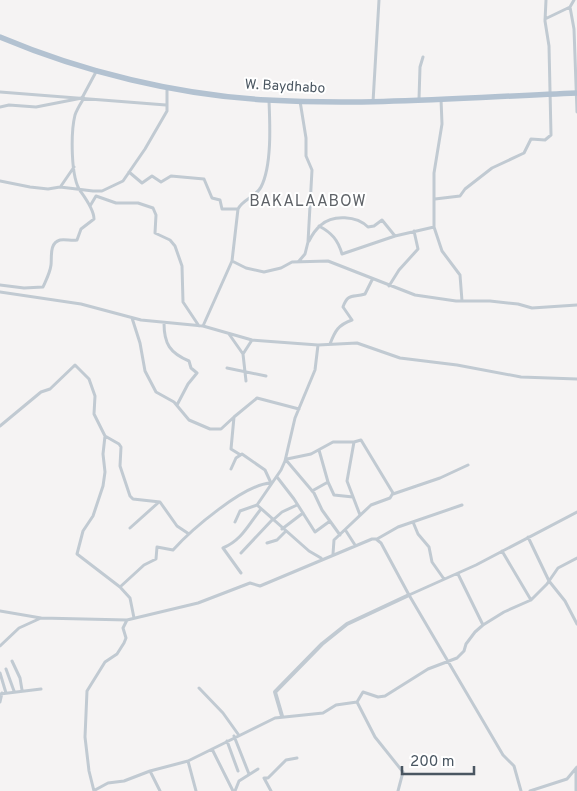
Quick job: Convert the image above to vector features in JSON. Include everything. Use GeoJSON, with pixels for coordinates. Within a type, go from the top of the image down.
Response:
{"type":"FeatureCollection","features":[{"type":"Feature","properties":{"kind":"main road","name":"W. Baydhabo"},"geometry":{"type":"LineString","coordinates":[[0,37],[29,49],[97,70],[167,87],[269,100],[373,102],[576,93]]}},
{"type":"Feature","properties":{"kind":"street"},"geometry":{"type":"LineString","coordinates":[[373,102],[379,0]]}},
{"type":"Feature","properties":{"kind":"street"},"geometry":{"type":"LineString","coordinates":[[435,199],[460,196],[464,189],[492,168],[524,153],[531,140],[545,140],[551,135],[549,46],[545,19],[546,0]]}},
{"type":"Feature","properties":{"kind":"street"},"geometry":{"type":"LineString","coordinates":[[545,19],[570,7],[574,0]]}},
{"type":"Feature","properties":{"kind":"street"},"geometry":{"type":"LineString","coordinates":[[570,7],[574,29],[577,112]]}},
{"type":"Feature","properties":{"kind":"street"},"geometry":{"type":"LineString","coordinates":[[419,99],[420,67],[423,57]]}},
{"type":"Feature","properties":{"kind":"street"},"geometry":{"type":"LineString","coordinates":[[0,285],[24,288],[42,287],[48,278],[51,264],[50,255],[55,244],[60,240],[77,240],[82,229],[94,219],[85,195],[80,191],[74,166],[73,124],[76,113],[97,70]]}},
{"type":"Feature","properties":{"kind":"street"},"geometry":{"type":"LineString","coordinates":[[90,208],[96,196],[102,191],[123,181],[158,129],[167,111],[167,87]]}},
{"type":"Feature","properties":{"kind":"street"},"geometry":{"type":"LineString","coordinates":[[0,92],[166,105]]}},
{"type":"Feature","properties":{"kind":"street"},"geometry":{"type":"LineString","coordinates":[[0,107],[36,107],[83,98]]}},
{"type":"Feature","properties":{"kind":"street"},"geometry":{"type":"LineString","coordinates":[[440,98],[442,124],[434,173],[434,227],[442,251],[460,275],[462,301]]}},
{"type":"Feature","properties":{"kind":"street"},"geometry":{"type":"LineString","coordinates":[[201,326],[232,261],[238,209],[241,204],[260,189],[264,180],[270,137],[269,100]]}},
{"type":"Feature","properties":{"kind":"street"},"geometry":{"type":"LineString","coordinates":[[299,262],[305,254],[308,242],[312,170],[306,156],[306,138],[300,101]]}},
{"type":"Feature","properties":{"kind":"street"},"geometry":{"type":"LineString","coordinates":[[60,187],[74,166]]}},
{"type":"Feature","properties":{"kind":"street"},"geometry":{"type":"LineString","coordinates":[[129,172],[142,183],[152,176],[161,182],[171,176],[204,179],[212,198],[220,200],[222,209],[238,209]]}},
{"type":"Feature","properties":{"kind":"street"},"geometry":{"type":"LineString","coordinates":[[0,181],[48,189],[60,187],[80,191],[102,191]]}},
{"type":"Feature","properties":{"kind":"street"},"geometry":{"type":"LineString","coordinates":[[96,196],[116,203],[138,203],[153,208],[156,215],[155,233],[170,240],[182,266],[183,302],[201,326]]}},
{"type":"Feature","properties":{"kind":"street"},"geometry":{"type":"LineString","coordinates":[[308,242],[319,226],[331,219],[342,218],[360,221],[368,228],[382,220],[395,236]]}},
{"type":"Feature","properties":{"kind":"street"},"geometry":{"type":"LineString","coordinates":[[319,226],[331,232],[339,244],[342,254],[395,236],[434,227]]}},
{"type":"Feature","properties":{"kind":"street"},"geometry":{"type":"LineString","coordinates":[[389,286],[402,266],[418,248],[414,231]]}},
{"type":"Feature","properties":{"kind":"street"},"geometry":{"type":"LineString","coordinates":[[232,261],[264,272],[299,262],[328,261],[372,280],[415,295],[462,301],[518,304],[532,308],[577,305]]}},
{"type":"Feature","properties":{"kind":"street"},"geometry":{"type":"LineString","coordinates":[[330,344],[335,330],[342,324],[352,320],[343,307],[346,298],[350,295],[365,294],[372,280]]}},
{"type":"Feature","properties":{"kind":"street"},"geometry":{"type":"LineString","coordinates":[[0,292],[81,304],[132,318],[201,326],[252,340],[318,345],[357,342],[400,358],[457,365],[521,377],[577,380]]}},
{"type":"Feature","properties":{"kind":"street"},"geometry":{"type":"LineString","coordinates":[[132,318],[140,343],[145,371],[151,385],[159,395],[178,405],[189,420],[210,428],[221,429],[258,398],[299,409]]}},
{"type":"Feature","properties":{"kind":"street"},"geometry":{"type":"LineString","coordinates":[[164,323],[164,336],[170,350],[189,361],[191,368],[197,373],[188,384],[178,405]]}},
{"type":"Feature","properties":{"kind":"street"},"geometry":{"type":"LineString","coordinates":[[228,334],[243,354],[246,381]]}},
{"type":"Feature","properties":{"kind":"street"},"geometry":{"type":"LineString","coordinates":[[243,354],[252,340]]}},
{"type":"Feature","properties":{"kind":"street"},"geometry":{"type":"LineString","coordinates":[[235,522],[240,511],[257,505],[286,460],[299,409],[314,370],[318,345]]}},
{"type":"Feature","properties":{"kind":"street"},"geometry":{"type":"LineString","coordinates":[[0,426],[41,392],[50,388],[76,365],[89,379],[95,396],[94,414],[105,436],[103,454],[105,472],[103,486],[93,516],[83,531],[77,554],[84,562],[98,568],[130,598],[134,618]]}},
{"type":"Feature","properties":{"kind":"street"},"geometry":{"type":"LineString","coordinates":[[227,368],[266,376]]}},
{"type":"Feature","properties":{"kind":"street"},"geometry":{"type":"LineString","coordinates":[[234,417],[231,449],[265,470],[271,483]]}},
{"type":"Feature","properties":{"kind":"street"},"geometry":{"type":"LineString","coordinates":[[105,436],[120,444],[120,466],[131,498],[160,501],[177,526],[188,534]]}},
{"type":"Feature","properties":{"kind":"street"},"geometry":{"type":"LineString","coordinates":[[286,460],[319,450],[332,442],[354,442],[361,440],[393,494]]}},
{"type":"Feature","properties":{"kind":"street"},"geometry":{"type":"LineString","coordinates":[[354,442],[347,481],[360,515]]}},
{"type":"Feature","properties":{"kind":"street"},"geometry":{"type":"LineString","coordinates":[[319,450],[334,496],[353,497]]}},
{"type":"Feature","properties":{"kind":"street"},"geometry":{"type":"LineString","coordinates":[[231,469],[239,454]]}},
{"type":"Feature","properties":{"kind":"street"},"geometry":{"type":"LineString","coordinates":[[286,460],[312,491],[340,535]]}},
{"type":"Feature","properties":{"kind":"street"},"geometry":{"type":"LineString","coordinates":[[333,554],[332,541],[346,531],[371,505],[393,494],[440,478],[468,465]]}},
{"type":"Feature","properties":{"kind":"street"},"geometry":{"type":"LineString","coordinates":[[277,475],[277,479],[315,532],[330,521]]}},
{"type":"Feature","properties":{"kind":"street"},"geometry":{"type":"LineString","coordinates":[[312,491],[328,482]]}},
{"type":"Feature","properties":{"kind":"street"},"geometry":{"type":"LineString","coordinates":[[120,587],[133,578],[144,565],[155,560],[157,547],[173,550],[188,534],[237,496],[271,483]]}},
{"type":"Feature","properties":{"kind":"street"},"geometry":{"type":"LineString","coordinates":[[130,528],[160,501]]}},
{"type":"Feature","properties":{"kind":"street"},"geometry":{"type":"LineString","coordinates":[[0,611],[41,618],[127,620],[198,603],[250,583],[260,586],[322,558],[372,539],[377,539],[390,530],[462,504]]}},
{"type":"Feature","properties":{"kind":"street"},"geometry":{"type":"LineString","coordinates":[[257,505],[284,530],[322,558]]}},
{"type":"Feature","properties":{"kind":"street"},"geometry":{"type":"LineString","coordinates":[[240,553],[272,520],[282,512],[297,505]]}},
{"type":"Feature","properties":{"kind":"street"},"geometry":{"type":"LineString","coordinates":[[241,573],[223,548],[237,541],[243,535],[261,509]]}},
{"type":"Feature","properties":{"kind":"street"},"geometry":{"type":"LineString","coordinates":[[282,716],[275,692],[322,644],[347,624],[457,574],[577,512]]}},
{"type":"Feature","properties":{"kind":"street"},"geometry":{"type":"LineString","coordinates":[[267,543],[277,540],[284,530],[303,513]]}},
{"type":"Feature","properties":{"kind":"street"},"geometry":{"type":"LineString","coordinates":[[413,522],[418,534],[428,547],[432,562],[444,579]]}},
{"type":"Feature","properties":{"kind":"street"},"geometry":{"type":"LineString","coordinates":[[346,531],[355,545]]}},
{"type":"Feature","properties":{"kind":"street"},"geometry":{"type":"LineString","coordinates":[[528,537],[549,580],[565,601],[577,624]]}},
{"type":"Feature","properties":{"kind":"street"},"geometry":{"type":"LineString","coordinates":[[377,539],[503,755],[514,766],[521,791]]}},
{"type":"Feature","properties":{"kind":"street"},"geometry":{"type":"LineString","coordinates":[[502,551],[532,600]]}},
{"type":"Feature","properties":{"kind":"street"},"geometry":{"type":"LineString","coordinates":[[357,702],[363,692],[378,697],[385,696],[428,669],[448,662],[464,651],[466,644],[483,625],[504,612],[532,600],[558,568],[577,558]]}},
{"type":"Feature","properties":{"kind":"street"},"geometry":{"type":"LineString","coordinates":[[457,574],[483,625]]}},
{"type":"Feature","properties":{"kind":"street"},"geometry":{"type":"LineString","coordinates":[[0,646],[19,628],[41,618]]}},
{"type":"Feature","properties":{"kind":"street"},"geometry":{"type":"LineString","coordinates":[[127,620],[123,628],[126,638],[124,643],[117,654],[105,662],[87,691],[85,737],[89,775],[94,790],[108,783],[124,781],[150,771],[188,761],[236,735],[282,716],[295,717],[323,713],[336,705],[357,702]]}},
{"type":"Feature","properties":{"kind":"street"},"geometry":{"type":"LineString","coordinates":[[12,661],[20,678],[22,690]]}},
{"type":"Feature","properties":{"kind":"street"},"geometry":{"type":"LineString","coordinates":[[6,668],[14,691]]}},
{"type":"Feature","properties":{"kind":"street"},"geometry":{"type":"LineString","coordinates":[[0,673],[3,693],[0,702]]}},
{"type":"Feature","properties":{"kind":"street"},"geometry":{"type":"LineString","coordinates":[[199,688],[223,713],[236,735],[249,774]]}},
{"type":"Feature","properties":{"kind":"street"},"geometry":{"type":"LineString","coordinates":[[3,693],[41,689]]}},
{"type":"Feature","properties":{"kind":"street"},"geometry":{"type":"LineString","coordinates":[[357,702],[375,737],[403,772],[398,791]]}},
{"type":"Feature","properties":{"kind":"street"},"geometry":{"type":"LineString","coordinates":[[227,741],[238,770]]}},
{"type":"Feature","properties":{"kind":"street"},"geometry":{"type":"LineString","coordinates":[[212,749],[234,791]]}},
{"type":"Feature","properties":{"kind":"street"},"geometry":{"type":"LineString","coordinates":[[271,791],[264,778],[268,778],[286,760],[297,758]]}},
{"type":"Feature","properties":{"kind":"street"},"geometry":{"type":"LineString","coordinates":[[188,761],[196,791]]}},
{"type":"Feature","properties":{"kind":"street"},"geometry":{"type":"LineString","coordinates":[[530,791],[567,779],[576,768]]}},
{"type":"Feature","properties":{"kind":"street"},"geometry":{"type":"LineString","coordinates":[[576,768],[576,791]]}},
{"type":"Feature","properties":{"kind":"street"},"geometry":{"type":"LineString","coordinates":[[234,791],[239,781],[258,769]]}},
{"type":"Feature","properties":{"kind":"street"},"geometry":{"type":"LineString","coordinates":[[150,771],[160,791]]}},
{"type":"Feature","properties":{"kind":"district","name":"BAKALAABOW"},"geometry":{"type":"Point","coordinates":[308,202]}}]}
